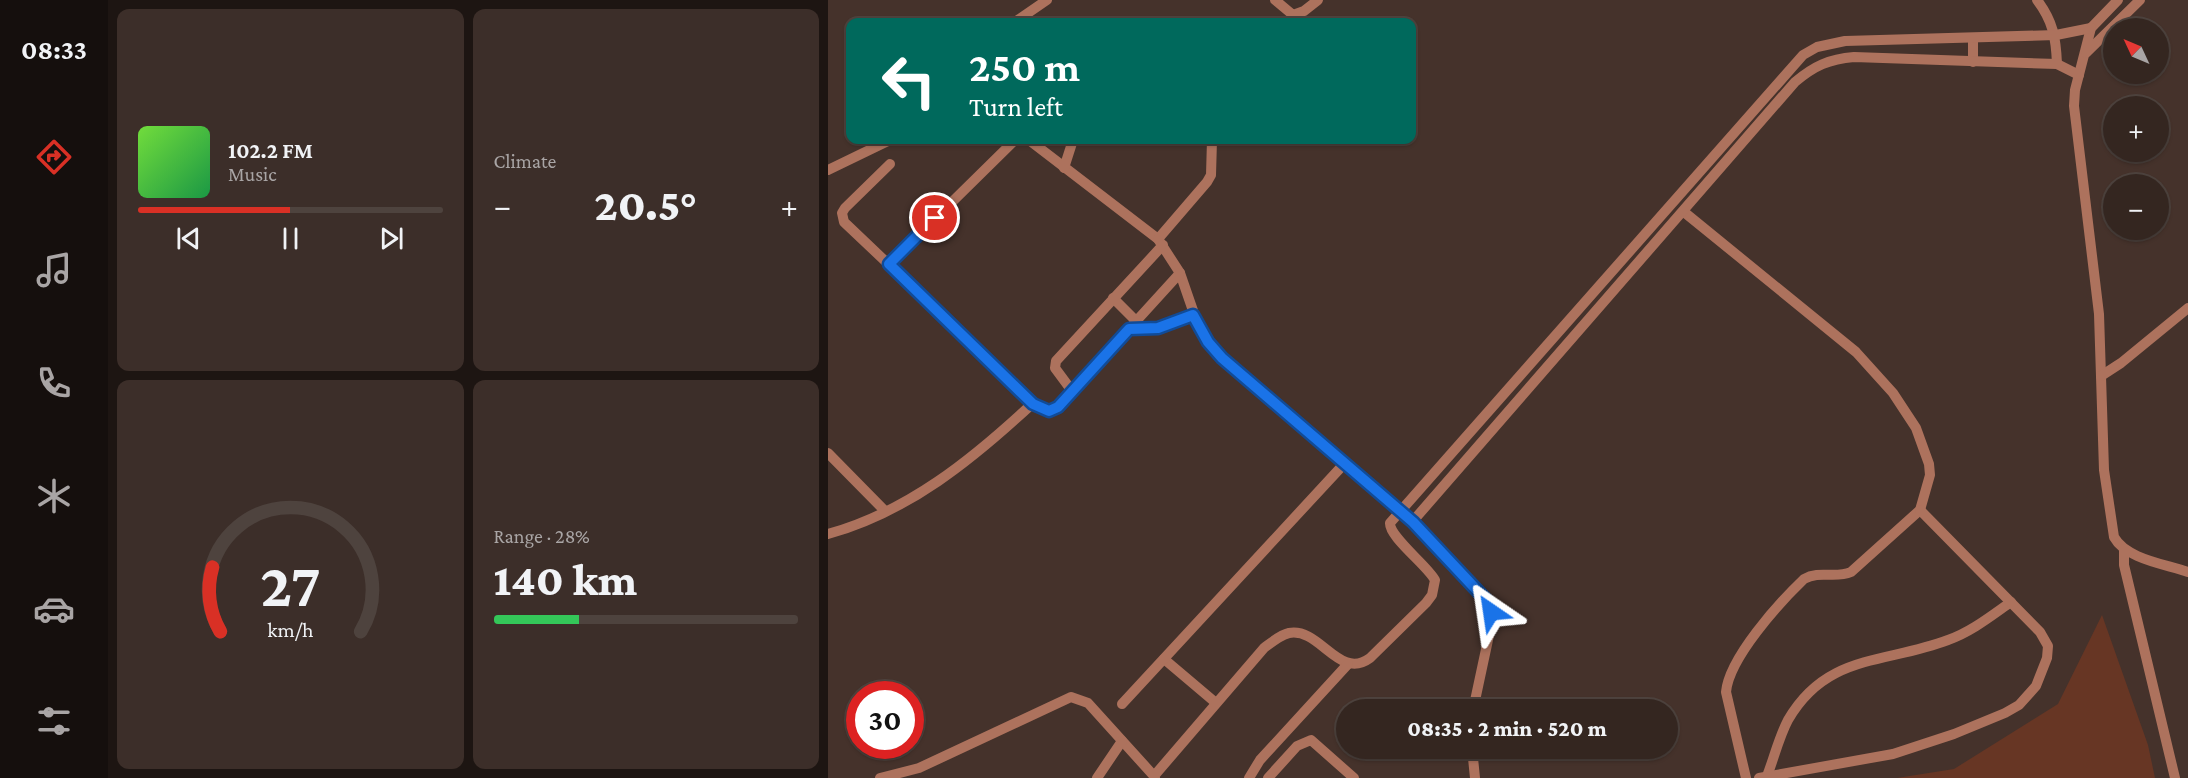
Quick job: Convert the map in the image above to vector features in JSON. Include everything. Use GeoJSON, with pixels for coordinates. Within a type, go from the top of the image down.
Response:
{"type":"FeatureCollection","features":[{"type":"Feature","properties":{"kind":"street"},"geometry":{"type":"LineString","coordinates":[[1022,18],[1047,0]]}},
{"type":"Feature","properties":{"kind":"street"},"geometry":{"type":"LineString","coordinates":[[1275,0],[1293,15],[1304,11],[1318,0]]}},
{"type":"Feature","properties":{"kind":"street"},"geometry":{"type":"LineString","coordinates":[[2037,0],[2046,12],[2056,35],[2057,64]]}},
{"type":"Feature","properties":{"kind":"street"},"geometry":{"type":"LineString","coordinates":[[2118,0],[2091,28],[2074,106],[2099,314],[2104,470],[2114,537],[2124,549],[2188,572]]}},
{"type":"Feature","properties":{"kind":"street"},"geometry":{"type":"LineString","coordinates":[[2086,53],[2140,0]]}},
{"type":"Feature","properties":{"kind":"street"},"geometry":{"type":"LineString","coordinates":[[880,778],[928,764],[1071,697],[1088,703],[1154,777],[1264,648],[1291,632],[1304,635],[1348,664],[1359,664],[1370,658],[1425,603],[1434,587],[1435,580],[1431,572],[1390,529],[1390,523],[1794,64],[1817,47],[1845,41],[2056,35],[2091,28]]}},
{"type":"Feature","properties":{"kind":"street"},"geometry":{"type":"LineString","coordinates":[[1973,39],[1973,62]]}},
{"type":"Feature","properties":{"kind":"street"},"geometry":{"type":"LineString","coordinates":[[1413,522],[1795,82],[1820,63],[1854,57],[2057,64],[2079,75]]}},
{"type":"Feature","properties":{"kind":"street"},"geometry":{"type":"LineString","coordinates":[[828,170],[882,144]]}},
{"type":"Feature","properties":{"kind":"street"},"geometry":{"type":"LineString","coordinates":[[889,264],[1012,144]]}},
{"type":"Feature","properties":{"kind":"street"},"geometry":{"type":"LineString","coordinates":[[1034,144],[1144,226],[1161,242],[1180,273],[1193,315],[1208,342],[1222,358],[1401,511],[1460,569],[1490,607],[1491,626],[1475,699]]}},
{"type":"Feature","properties":{"kind":"street"},"geometry":{"type":"LineString","coordinates":[[1064,168],[1072,144]]}},
{"type":"Feature","properties":{"kind":"street"},"geometry":{"type":"LineString","coordinates":[[1072,391],[1056,371],[1054,363],[1161,242],[1208,182],[1211,175],[1212,144]]}},
{"type":"Feature","properties":{"kind":"street"},"geometry":{"type":"LineString","coordinates":[[890,164],[846,208],[842,218],[1033,404],[1049,411],[1058,407],[1180,273]]}},
{"type":"Feature","properties":{"kind":"street"},"geometry":{"type":"LineString","coordinates":[[1682,193],[1693,201]]}},
{"type":"Feature","properties":{"kind":"street"},"geometry":{"type":"LineString","coordinates":[[1684,212],[1856,352],[1893,393],[1916,428],[1929,464],[1930,475],[1920,510],[1851,572],[1837,576],[1816,574],[1804,579],[1738,657],[1727,680],[1726,692],[1746,778]]}},
{"type":"Feature","properties":{"kind":"street"},"geometry":{"type":"LineString","coordinates":[[1113,298],[1132,325],[1158,328],[1193,315]]}},
{"type":"Feature","properties":{"kind":"street"},"geometry":{"type":"LineString","coordinates":[[2101,376],[2121,363],[2188,308]]}},
{"type":"Feature","properties":{"kind":"street"},"geometry":{"type":"LineString","coordinates":[[828,534],[885,511],[947,476],[1033,404]]}},
{"type":"Feature","properties":{"kind":"street"},"geometry":{"type":"LineString","coordinates":[[828,453],[885,511]]}},
{"type":"Feature","properties":{"kind":"street"},"geometry":{"type":"LineString","coordinates":[[1122,704],[1344,464]]}},
{"type":"Feature","properties":{"kind":"street"},"geometry":{"type":"LineString","coordinates":[[1763,777],[1893,754],[1954,734],[2019,705],[2036,686],[2048,646],[2040,632],[1920,510]]}},
{"type":"Feature","properties":{"kind":"street"},"geometry":{"type":"LineString","coordinates":[[2124,549],[2124,565],[2175,778]]}},
{"type":"Feature","properties":{"kind":"street"},"geometry":{"type":"LineString","coordinates":[[1763,777],[1787,722],[1814,687],[1832,674],[1879,657],[1912,651],[1949,640],[1984,621],[2011,602]]}},
{"type":"Feature","properties":{"kind":"street"},"geometry":{"type":"LineString","coordinates":[[1164,659],[1216,703]]}},
{"type":"Feature","properties":{"kind":"street"},"geometry":{"type":"LineString","coordinates":[[1249,778],[1260,760],[1348,664]]}},
{"type":"Feature","properties":{"kind":"street"},"geometry":{"type":"LineString","coordinates":[[1268,778],[1297,746],[1311,740],[1354,778]]}},
{"type":"Feature","properties":{"kind":"street"},"geometry":{"type":"LineString","coordinates":[[1097,778],[1122,741]]}},
{"type":"Feature","properties":{"kind":"street"},"geometry":{"type":"LineString","coordinates":[[1473,759],[1475,778]]}},
{"type":"Feature","properties":{"kind":"shaded area"},"geometry":{"type":"Polygon","coordinates":[[[2102,615],[2148,745],[2155,778],[1897,778],[1954,769],[2058,704],[2102,615]]]}},
{"type":"Feature","properties":{"kind":"route"},"geometry":{"type":"LineString","coordinates":[[935,218],[889,264],[1033,404],[1049,411],[1058,407],[1129,329],[1158,328],[1193,315],[1208,342],[1222,358],[1413,522],[1460,569],[1487,601],[1491,612]]}}]}
